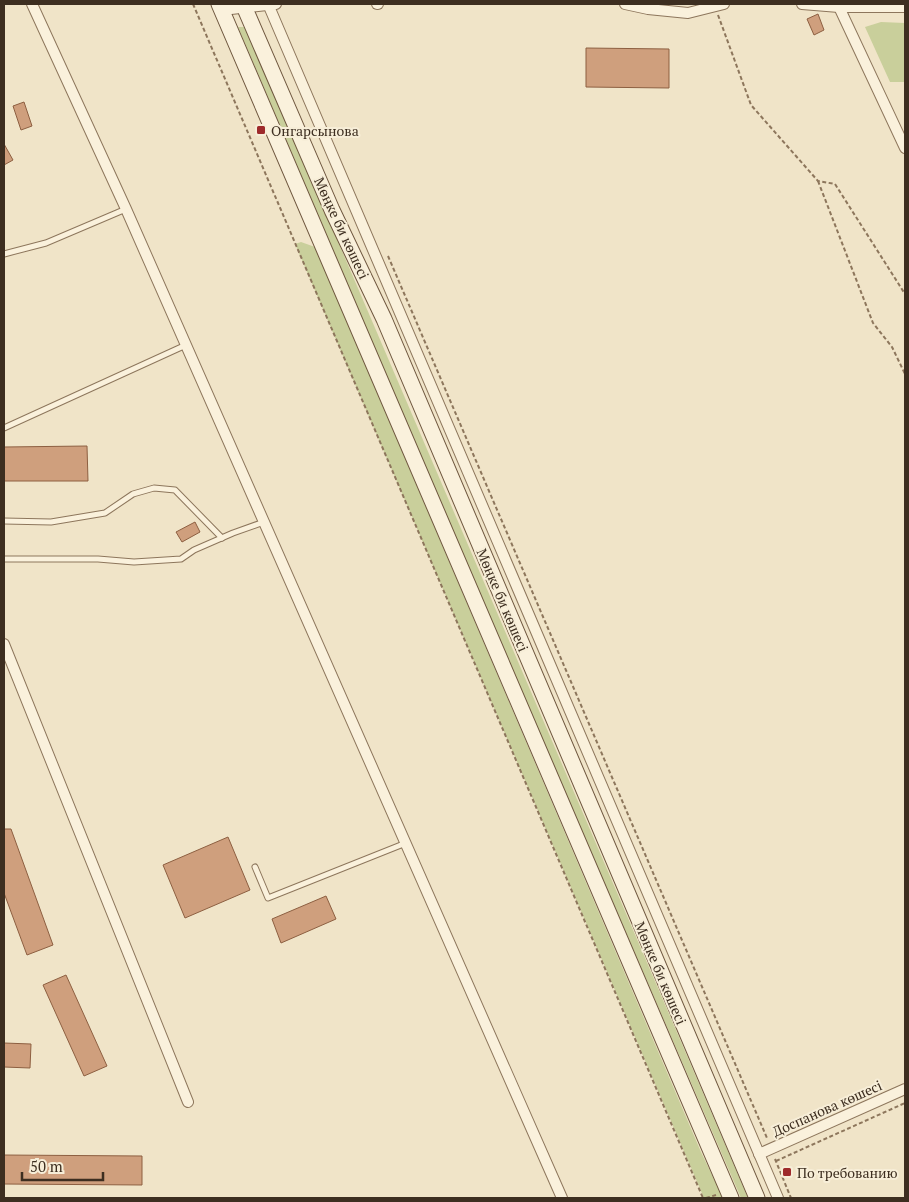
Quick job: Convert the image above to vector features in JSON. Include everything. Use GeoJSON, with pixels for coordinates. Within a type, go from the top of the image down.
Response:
{"type":"FeatureCollection","features":[{"type":"Feature","properties":{"kind":"main road","name":"Мөңке би көшесі"},"geometry":{"type":"LineString","coordinates":[[244,5],[332,210],[384,319],[757,1198]]}},
{"type":"Feature","properties":{"kind":"main road","name":"Мөңке би көшесі"},"geometry":{"type":"LineString","coordinates":[[221,7],[726,1196]]}},
{"type":"Feature","properties":{"kind":"street"},"geometry":{"type":"LineString","coordinates":[[32,4],[186,345],[562,1198]]}},
{"type":"Feature","properties":{"kind":"street"},"geometry":{"type":"LineString","coordinates":[[221,7],[272,4],[778,1198]]}},
{"type":"Feature","properties":{"kind":"street"},"geometry":{"type":"LineString","coordinates":[[625,4],[648,9],[688,13],[719,5]]}},
{"type":"Feature","properties":{"kind":"street"},"geometry":{"type":"LineString","coordinates":[[802,4],[905,8]]}},
{"type":"Feature","properties":{"kind":"street"},"geometry":{"type":"LineString","coordinates":[[839,6],[905,148]]}},
{"type":"Feature","properties":{"kind":"street"},"geometry":{"type":"LineString","coordinates":[[4,644],[188,1102]]}},
{"type":"Feature","properties":{"kind":"street","name":"Доспанова көшесі"},"geometry":{"type":"LineString","coordinates":[[759,1154],[905,1088]]}},
{"type":"Feature","properties":{"kind":"lane"},"geometry":{"type":"LineString","coordinates":[[4,254],[46,243],[126,210]]}},
{"type":"Feature","properties":{"kind":"lane"},"geometry":{"type":"LineString","coordinates":[[4,428],[186,345]]}},
{"type":"Feature","properties":{"kind":"lane"},"geometry":{"type":"LineString","coordinates":[[4,521],[51,522],[105,514],[134,494],[154,488],[175,490],[222,538]]}},
{"type":"Feature","properties":{"kind":"lane"},"geometry":{"type":"LineString","coordinates":[[4,559],[98,559],[134,562],[181,559],[194,550],[264,522]]}},
{"type":"Feature","properties":{"kind":"lane"},"geometry":{"type":"LineString","coordinates":[[255,867],[268,898],[406,843]]}},
{"type":"Feature","properties":{"kind":"path"},"geometry":{"type":"LineString","coordinates":[[192,4],[705,1198],[726,1196]]}},
{"type":"Feature","properties":{"kind":"path"},"geometry":{"type":"LineString","coordinates":[[719,5],[751,105],[818,181],[874,323],[892,347],[905,374]]}},
{"type":"Feature","properties":{"kind":"path"},"geometry":{"type":"LineString","coordinates":[[818,181],[835,184],[905,294]]}},
{"type":"Feature","properties":{"kind":"path"},"geometry":{"type":"LineString","coordinates":[[386,252],[791,1198]]}},
{"type":"Feature","properties":{"kind":"path"},"geometry":{"type":"LineString","coordinates":[[776,1161],[905,1103]]}},
{"type":"Feature","properties":{"kind":"green space"},"geometry":{"type":"Polygon","coordinates":[[[881,22],[905,23],[905,82],[890,82],[865,27],[881,22]]]}},
{"type":"Feature","properties":{"kind":"green space"},"geometry":{"type":"Polygon","coordinates":[[[238,27],[246,27],[748,1198],[741,1198],[514,674],[238,27]]]}},
{"type":"Feature","properties":{"kind":"green space"},"geometry":{"type":"Polygon","coordinates":[[[301,242],[315,247],[701,1152],[723,1198],[704,1198],[295,244],[301,242]]]}},
{"type":"Feature","properties":{"kind":"building"},"geometry":{"type":"Polygon","coordinates":[[[818,14],[824,30],[814,35],[807,19],[818,14]]]}},
{"type":"Feature","properties":{"kind":"building"},"geometry":{"type":"Polygon","coordinates":[[[586,48],[669,49],[669,88],[586,87],[586,48]]]}},
{"type":"Feature","properties":{"kind":"building"},"geometry":{"type":"Polygon","coordinates":[[[24,102],[32,126],[21,130],[13,106],[24,102]]]}},
{"type":"Feature","properties":{"kind":"building"},"geometry":{"type":"Polygon","coordinates":[[[4,144],[13,160],[4,165],[4,144]]]}},
{"type":"Feature","properties":{"kind":"building"},"geometry":{"type":"Polygon","coordinates":[[[87,446],[88,481],[4,481],[4,447],[87,446]]]}},
{"type":"Feature","properties":{"kind":"building"},"geometry":{"type":"Polygon","coordinates":[[[195,522],[200,532],[182,542],[176,532],[195,522]]]}},
{"type":"Feature","properties":{"kind":"building"},"geometry":{"type":"Polygon","coordinates":[[[4,829],[11,829],[53,945],[27,955],[4,893],[4,829]]]}},
{"type":"Feature","properties":{"kind":"building"},"geometry":{"type":"Polygon","coordinates":[[[228,837],[250,890],[185,918],[163,865],[228,837]]]}},
{"type":"Feature","properties":{"kind":"building"},"geometry":{"type":"Polygon","coordinates":[[[326,896],[336,919],[281,943],[272,919],[326,896]]]}},
{"type":"Feature","properties":{"kind":"building"},"geometry":{"type":"Polygon","coordinates":[[[66,975],[107,1066],[84,1076],[43,985],[66,975]]]}},
{"type":"Feature","properties":{"kind":"building"},"geometry":{"type":"Polygon","coordinates":[[[4,1043],[31,1044],[30,1068],[4,1067],[4,1043]]]}},
{"type":"Feature","properties":{"kind":"building"},"geometry":{"type":"Polygon","coordinates":[[[4,1155],[142,1156],[142,1185],[4,1184],[4,1155]]]}},
{"type":"Feature","properties":{"kind":"place","name":"Онгарсынова"},"geometry":{"type":"Point","coordinates":[261,130]}},
{"type":"Feature","properties":{"kind":"place","name":"По требованию"},"geometry":{"type":"Point","coordinates":[787,1172]}}]}
